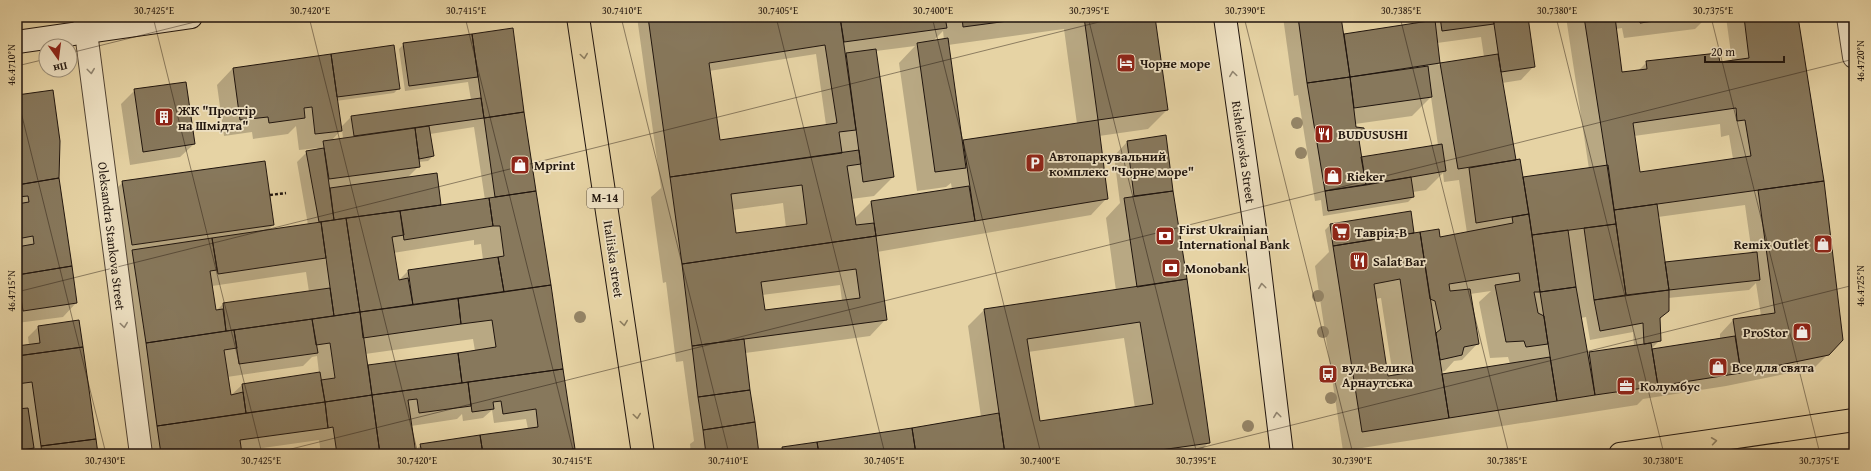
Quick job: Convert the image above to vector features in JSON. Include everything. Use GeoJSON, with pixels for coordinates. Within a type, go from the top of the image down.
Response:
{"type":"FeatureCollection","features":[{"type":"Feature","properties":{"kind":"main road"},"geometry":{"type":"LineString","coordinates":[[17,42],[85,24],[191,17]]}},
{"type":"Feature","properties":{"kind":"main road","name":"Italiiska street"},"geometry":{"type":"LineString","coordinates":[[578,17],[643,454]]}},
{"type":"Feature","properties":{"kind":"main road","name":"Rishelievska Street"},"geometry":{"type":"LineString","coordinates":[[1225,17],[1255,229],[1282,454]]}},
{"type":"Feature","properties":{"kind":"main road"},"geometry":{"type":"LineString","coordinates":[[1848,17],[1854,57]]}},
{"type":"Feature","properties":{"kind":"main road","name":"Oleksandra Stankova Street"},"geometry":{"type":"LineString","coordinates":[[85,24],[141,454]]}},
{"type":"Feature","properties":{"kind":"main road"},"geometry":{"type":"LineString","coordinates":[[1620,454],[1854,420]]}},
{"type":"Feature","properties":{"kind":"path"},"geometry":{"type":"LineString","coordinates":[[270,196],[286,193]]}},
{"type":"Feature","properties":{"kind":"building"},"geometry":{"type":"Polygon","coordinates":[[[648,17],[840,17],[856,130],[839,132],[842,153],[670,177],[648,17]],[[825,45],[709,63],[720,140],[837,123],[825,45]]]}},
{"type":"Feature","properties":{"kind":"building"},"geometry":{"type":"Polygon","coordinates":[[[840,17],[945,17],[947,28],[844,42],[840,17]]]}},
{"type":"Feature","properties":{"kind":"building"},"geometry":{"type":"Polygon","coordinates":[[[962,17],[1038,17],[963,27],[962,17]]]}},
{"type":"Feature","properties":{"kind":"building","name":"Чорне море"},"geometry":{"type":"Polygon","coordinates":[[[1084,17],[1155,17],[1168,110],[1098,120],[1084,17]]]}},
{"type":"Feature","properties":{"kind":"building"},"geometry":{"type":"Polygon","coordinates":[[[1298,17],[1341,17],[1350,77],[1307,83],[1298,17]]]}},
{"type":"Feature","properties":{"kind":"building"},"geometry":{"type":"Polygon","coordinates":[[[1440,17],[1493,17],[1494,24],[1442,31],[1440,17]]]}},
{"type":"Feature","properties":{"kind":"building"},"geometry":{"type":"Polygon","coordinates":[[[1493,17],[1528,17],[1535,67],[1501,72],[1493,17]]]}},
{"type":"Feature","properties":{"kind":"building"},"geometry":{"type":"Polygon","coordinates":[[[1584,17],[1615,17],[1622,72],[1647,69],[1646,61],[1718,53],[1720,62],[1749,58],[1744,17],[1798,17],[1824,181],[1614,210],[1584,17]],[[1736,108],[1633,123],[1640,172],[1751,156],[1745,120],[1737,121],[1736,108]]]}},
{"type":"Feature","properties":{"kind":"building"},"geometry":{"type":"Polygon","coordinates":[[[1639,17],[1684,17],[1640,23],[1639,17]]]}},
{"type":"Feature","properties":{"kind":"building"},"geometry":{"type":"Polygon","coordinates":[[[1435,20],[1440,63],[1350,77],[1344,34],[1435,20]]]}},
{"type":"Feature","properties":{"kind":"building"},"geometry":{"type":"Polygon","coordinates":[[[513,28],[524,112],[484,118],[472,34],[513,28]]]}},
{"type":"Feature","properties":{"kind":"building"},"geometry":{"type":"Polygon","coordinates":[[[472,34],[478,77],[409,86],[403,43],[472,34]]]}},
{"type":"Feature","properties":{"kind":"building"},"geometry":{"type":"Polygon","coordinates":[[[948,38],[966,168],[935,172],[917,43],[948,38]]]}},
{"type":"Feature","properties":{"kind":"building"},"geometry":{"type":"Polygon","coordinates":[[[394,45],[400,89],[337,97],[331,54],[394,45]]]}},
{"type":"Feature","properties":{"kind":"building"},"geometry":{"type":"Polygon","coordinates":[[[876,49],[894,177],[863,182],[846,53],[876,49]]]}},
{"type":"Feature","properties":{"kind":"building"},"geometry":{"type":"Polygon","coordinates":[[[331,54],[342,131],[315,134],[312,107],[304,108],[305,118],[269,123],[268,117],[240,120],[233,68],[331,54]]]}},
{"type":"Feature","properties":{"kind":"building"},"geometry":{"type":"Polygon","coordinates":[[[1498,54],[1516,160],[1458,169],[1440,63],[1498,54]]]}},
{"type":"Feature","properties":{"kind":"building"},"geometry":{"type":"Polygon","coordinates":[[[1428,66],[1432,97],[1354,108],[1350,77],[1428,66]]]}},
{"type":"Feature","properties":{"kind":"building"},"geometry":{"type":"Polygon","coordinates":[[[1350,77],[1356,127],[1364,128],[1365,138],[1359,140],[1366,185],[1325,191],[1307,83],[1350,77]]]}},
{"type":"Feature","properties":{"kind":"building","name":"ЖК \"Простір на Шмідта\""},"geometry":{"type":"Polygon","coordinates":[[[186,82],[195,144],[143,152],[134,89],[186,82]]]}},
{"type":"Feature","properties":{"kind":"building"},"geometry":{"type":"Polygon","coordinates":[[[53,90],[60,141],[59,178],[17,185],[17,95],[53,90]]]}},
{"type":"Feature","properties":{"kind":"building"},"geometry":{"type":"Polygon","coordinates":[[[481,98],[484,118],[354,136],[351,116],[481,98]]]}},
{"type":"Feature","properties":{"kind":"building"},"geometry":{"type":"Polygon","coordinates":[[[524,112],[536,191],[495,197],[484,118],[524,112]]]}},
{"type":"Feature","properties":{"kind":"building","name":"Автопаркувальний комплекс \"Чорне море\""},"geometry":{"type":"Polygon","coordinates":[[[1098,120],[1108,199],[975,221],[963,140],[1098,120]]]}},
{"type":"Feature","properties":{"kind":"building"},"geometry":{"type":"Polygon","coordinates":[[[429,126],[434,156],[419,159],[415,128],[429,126]]]}},
{"type":"Feature","properties":{"kind":"building"},"geometry":{"type":"Polygon","coordinates":[[[415,128],[420,167],[329,179],[323,141],[415,128]]]}},
{"type":"Feature","properties":{"kind":"building"},"geometry":{"type":"Polygon","coordinates":[[[1166,135],[1173,191],[1134,196],[1127,141],[1166,135]]]}},
{"type":"Feature","properties":{"kind":"building"},"geometry":{"type":"Polygon","coordinates":[[[1442,144],[1446,171],[1366,185],[1361,157],[1442,144]]]}},
{"type":"Feature","properties":{"kind":"building"},"geometry":{"type":"Polygon","coordinates":[[[324,148],[334,220],[319,222],[306,151],[324,148]]]}},
{"type":"Feature","properties":{"kind":"building"},"geometry":{"type":"Polygon","coordinates":[[[859,150],[861,164],[847,166],[856,225],[874,223],[876,236],[682,264],[670,177],[859,150]],[[802,185],[731,194],[736,233],[807,224],[802,185]]]}},
{"type":"Feature","properties":{"kind":"building"},"geometry":{"type":"Polygon","coordinates":[[[1520,159],[1529,214],[1476,223],[1469,168],[1520,159]]]}},
{"type":"Feature","properties":{"kind":"building"},"geometry":{"type":"Polygon","coordinates":[[[265,161],[274,225],[132,245],[122,181],[265,161]]]}},
{"type":"Feature","properties":{"kind":"building"},"geometry":{"type":"Polygon","coordinates":[[[1608,165],[1616,224],[1532,235],[1523,177],[1608,165]]]}},
{"type":"Feature","properties":{"kind":"building"},"geometry":{"type":"Polygon","coordinates":[[[437,173],[441,205],[334,220],[330,188],[437,173]]]}},
{"type":"Feature","properties":{"kind":"building"},"geometry":{"type":"Polygon","coordinates":[[[1411,177],[1414,197],[1328,211],[1325,191],[1411,177]]]}},
{"type":"Feature","properties":{"kind":"building"},"geometry":{"type":"Polygon","coordinates":[[[59,178],[72,266],[17,275],[17,247],[34,244],[33,236],[17,239],[17,204],[29,202],[28,196],[17,197],[17,185],[59,178]]]}},
{"type":"Feature","properties":{"kind":"building"},"geometry":{"type":"Polygon","coordinates":[[[1824,181],[1843,340],[1829,355],[1741,373],[1733,319],[1775,313],[1758,190],[1824,181]]]}},
{"type":"Feature","properties":{"kind":"building"},"geometry":{"type":"Polygon","coordinates":[[[969,186],[975,221],[876,236],[871,201],[969,186]]]}},
{"type":"Feature","properties":{"kind":"building"},"geometry":{"type":"Polygon","coordinates":[[[536,191],[551,285],[504,292],[498,257],[504,256],[500,226],[493,226],[489,198],[536,191]]]}},
{"type":"Feature","properties":{"kind":"building"},"geometry":{"type":"Polygon","coordinates":[[[1173,191],[1187,279],[1137,287],[1124,198],[1173,191]]]}},
{"type":"Feature","properties":{"kind":"building"},"geometry":{"type":"Polygon","coordinates":[[[489,198],[493,226],[404,240],[400,211],[489,198]]]}},
{"type":"Feature","properties":{"kind":"building"},"geometry":{"type":"Polygon","coordinates":[[[1657,204],[1669,290],[1626,295],[1614,210],[1657,204]]]}},
{"type":"Feature","properties":{"kind":"building"},"geometry":{"type":"Polygon","coordinates":[[[400,211],[404,235],[392,237],[399,280],[408,278],[413,305],[360,312],[346,218],[400,211]]]}},
{"type":"Feature","properties":{"kind":"building"},"geometry":{"type":"Polygon","coordinates":[[[1411,211],[1414,233],[1333,246],[1330,224],[1411,211]]]}},
{"type":"Feature","properties":{"kind":"building"},"geometry":{"type":"Polygon","coordinates":[[[1529,214],[1540,292],[1534,292],[1538,313],[1544,316],[1548,344],[1526,347],[1524,341],[1506,342],[1495,285],[1520,281],[1519,273],[1449,284],[1450,291],[1470,289],[1479,344],[1464,347],[1462,355],[1440,360],[1436,333],[1441,329],[1435,301],[1430,299],[1420,232],[1439,229],[1440,237],[1513,223],[1512,217],[1529,214]]]}},
{"type":"Feature","properties":{"kind":"building"},"geometry":{"type":"Polygon","coordinates":[[[346,218],[360,312],[334,316],[321,222],[346,218]]]}},
{"type":"Feature","properties":{"kind":"building"},"geometry":{"type":"Polygon","coordinates":[[[321,222],[326,258],[218,274],[212,238],[321,222]]]}},
{"type":"Feature","properties":{"kind":"building"},"geometry":{"type":"Polygon","coordinates":[[[1616,224],[1626,295],[1594,300],[1584,228],[1616,224]]]}},
{"type":"Feature","properties":{"kind":"building"},"geometry":{"type":"Polygon","coordinates":[[[1568,230],[1576,287],[1540,292],[1532,235],[1568,230]]]}},
{"type":"Feature","properties":{"kind":"building"},"geometry":{"type":"Polygon","coordinates":[[[1420,232],[1449,418],[1362,432],[1333,246],[1420,232]],[[1400,279],[1374,284],[1388,376],[1414,372],[1400,279]]]}},
{"type":"Feature","properties":{"kind":"building"},"geometry":{"type":"Polygon","coordinates":[[[876,236],[887,320],[692,346],[682,264],[876,236]],[[856,269],[761,282],[765,310],[860,298],[856,269]]]}},
{"type":"Feature","properties":{"kind":"building"},"geometry":{"type":"Polygon","coordinates":[[[212,238],[217,270],[210,271],[216,310],[223,309],[226,331],[146,343],[132,250],[212,238]]]}},
{"type":"Feature","properties":{"kind":"building"},"geometry":{"type":"Polygon","coordinates":[[[1757,252],[1760,280],[1669,290],[1665,262],[1757,252]]]}},
{"type":"Feature","properties":{"kind":"building"},"geometry":{"type":"Polygon","coordinates":[[[498,257],[504,292],[413,305],[408,270],[498,257]]]}},
{"type":"Feature","properties":{"kind":"building"},"geometry":{"type":"Polygon","coordinates":[[[72,266],[77,303],[23,311],[19,285],[17,286],[17,275],[72,266]]]}},
{"type":"Feature","properties":{"kind":"building"},"geometry":{"type":"Polygon","coordinates":[[[1187,279],[1210,443],[1132,454],[1005,454],[984,309],[1187,279]],[[1140,322],[1027,339],[1040,421],[1153,404],[1140,322]]]}},
{"type":"Feature","properties":{"kind":"building"},"geometry":{"type":"Polygon","coordinates":[[[551,285],[563,369],[462,383],[458,353],[496,347],[492,320],[461,324],[458,298],[551,285]]]}},
{"type":"Feature","properties":{"kind":"building"},"geometry":{"type":"Polygon","coordinates":[[[1576,287],[1595,395],[1557,401],[1540,292],[1576,287]]]}},
{"type":"Feature","properties":{"kind":"building"},"geometry":{"type":"Polygon","coordinates":[[[330,288],[334,316],[226,331],[223,303],[330,288]]]}},
{"type":"Feature","properties":{"kind":"building"},"geometry":{"type":"Polygon","coordinates":[[[1669,290],[1669,311],[1660,318],[1661,341],[1644,344],[1643,323],[1600,331],[1594,300],[1669,290]]]}},
{"type":"Feature","properties":{"kind":"building"},"geometry":{"type":"Polygon","coordinates":[[[458,298],[461,324],[363,338],[360,312],[458,298]]]}},
{"type":"Feature","properties":{"kind":"building"},"geometry":{"type":"Polygon","coordinates":[[[360,312],[372,395],[325,402],[321,380],[335,378],[330,343],[316,345],[312,319],[360,312]]]}},
{"type":"Feature","properties":{"kind":"building"},"geometry":{"type":"Polygon","coordinates":[[[312,319],[318,353],[239,364],[234,330],[312,319]]]}},
{"type":"Feature","properties":{"kind":"building"},"geometry":{"type":"Polygon","coordinates":[[[79,320],[83,347],[17,356],[17,346],[40,343],[38,326],[79,320]]]}},
{"type":"Feature","properties":{"kind":"building"},"geometry":{"type":"Polygon","coordinates":[[[234,330],[237,348],[224,350],[231,395],[243,392],[246,413],[157,426],[146,343],[234,330]]]}},
{"type":"Feature","properties":{"kind":"building"},"geometry":{"type":"Polygon","coordinates":[[[1735,336],[1741,373],[1658,386],[1652,349],[1735,336]]]}},
{"type":"Feature","properties":{"kind":"building"},"geometry":{"type":"Polygon","coordinates":[[[744,339],[750,390],[698,397],[692,346],[744,339]]]}},
{"type":"Feature","properties":{"kind":"building"},"geometry":{"type":"Polygon","coordinates":[[[1651,343],[1658,386],[1595,395],[1589,352],[1651,343]]]}},
{"type":"Feature","properties":{"kind":"building"},"geometry":{"type":"Polygon","coordinates":[[[83,347],[96,439],[41,446],[32,382],[17,384],[17,356],[83,347]]]}},
{"type":"Feature","properties":{"kind":"building"},"geometry":{"type":"Polygon","coordinates":[[[458,353],[462,383],[372,395],[368,365],[458,353]]]}},
{"type":"Feature","properties":{"kind":"building"},"geometry":{"type":"Polygon","coordinates":[[[1550,357],[1557,401],[1449,418],[1442,374],[1550,357]]]}},
{"type":"Feature","properties":{"kind":"building"},"geometry":{"type":"Polygon","coordinates":[[[563,369],[575,449],[537,454],[483,454],[480,435],[538,427],[536,409],[503,414],[501,401],[493,402],[494,409],[472,412],[468,382],[563,369]]]}},
{"type":"Feature","properties":{"kind":"building"},"geometry":{"type":"Polygon","coordinates":[[[320,372],[325,402],[246,413],[242,384],[320,372]]]}},
{"type":"Feature","properties":{"kind":"building"},"geometry":{"type":"Polygon","coordinates":[[[468,382],[471,406],[419,413],[417,399],[408,400],[416,454],[380,454],[372,395],[468,382]]]}},
{"type":"Feature","properties":{"kind":"building"},"geometry":{"type":"Polygon","coordinates":[[[750,390],[755,422],[703,430],[698,397],[750,390]]]}},
{"type":"Feature","properties":{"kind":"building"},"geometry":{"type":"Polygon","coordinates":[[[372,395],[380,454],[337,454],[333,427],[328,428],[325,402],[372,395]]]}},
{"type":"Feature","properties":{"kind":"building"},"geometry":{"type":"Polygon","coordinates":[[[325,402],[328,428],[240,440],[242,454],[161,454],[157,426],[325,402]]]}},
{"type":"Feature","properties":{"kind":"building"},"geometry":{"type":"Polygon","coordinates":[[[28,408],[34,448],[17,451],[17,409],[28,408]]]}},
{"type":"Feature","properties":{"kind":"building"},"geometry":{"type":"Polygon","coordinates":[[[999,413],[1005,454],[916,454],[912,428],[999,413]]]}},
{"type":"Feature","properties":{"kind":"building"},"geometry":{"type":"Polygon","coordinates":[[[755,422],[759,454],[706,454],[703,430],[755,422]]]}},
{"type":"Feature","properties":{"kind":"building"},"geometry":{"type":"Polygon","coordinates":[[[912,428],[916,454],[819,454],[817,442],[912,428]]]}},
{"type":"Feature","properties":{"kind":"building"},"geometry":{"type":"Polygon","coordinates":[[[480,435],[483,454],[416,454],[422,453],[420,444],[480,435]]]}},
{"type":"Feature","properties":{"kind":"building"},"geometry":{"type":"Polygon","coordinates":[[[96,439],[98,454],[42,454],[41,446],[96,439]]]}},
{"type":"Feature","properties":{"kind":"building"},"geometry":{"type":"Polygon","coordinates":[[[817,442],[819,454],[783,454],[782,447],[817,442]]]}},
{"type":"Feature","properties":{"kind":"building"},"geometry":{"type":"Polygon","coordinates":[[[575,449],[576,454],[542,454],[542,453],[575,449]]]}},
{"type":"Feature","properties":{"kind":"place","name":"Чорне море"},"geometry":{"type":"Point","coordinates":[1126,63]}},
{"type":"Feature","properties":{"kind":"place","name":"ЖК \"Простір на Шмідта\""},"geometry":{"type":"Point","coordinates":[164,117]}},
{"type":"Feature","properties":{"kind":"place","name":"BUDUSUSHI"},"geometry":{"type":"Point","coordinates":[1324,134]}},
{"type":"Feature","properties":{"kind":"place","name":"Автопаркувальний комплекс \"Чорне море\""},"geometry":{"type":"Point","coordinates":[1035,163]}},
{"type":"Feature","properties":{"kind":"place","name":"Mprint"},"geometry":{"type":"Point","coordinates":[520,165]}},
{"type":"Feature","properties":{"kind":"place","name":"Rieker"},"geometry":{"type":"Point","coordinates":[1333,176]}},
{"type":"Feature","properties":{"kind":"place","name":"Таврія-В"},"geometry":{"type":"Point","coordinates":[1341,232]}},
{"type":"Feature","properties":{"kind":"place","name":"First Ukrainian International Bank"},"geometry":{"type":"Point","coordinates":[1165,236]}},
{"type":"Feature","properties":{"kind":"place","name":"Remix Outlet"},"geometry":{"type":"Point","coordinates":[1823,244]}},
{"type":"Feature","properties":{"kind":"place","name":"Salat Bar"},"geometry":{"type":"Point","coordinates":[1359,261]}},
{"type":"Feature","properties":{"kind":"place","name":"Monobank"},"geometry":{"type":"Point","coordinates":[1171,268]}},
{"type":"Feature","properties":{"kind":"place","name":"ProStor"},"geometry":{"type":"Point","coordinates":[1802,332]}},
{"type":"Feature","properties":{"kind":"place","name":"Все для свята"},"geometry":{"type":"Point","coordinates":[1718,367]}},
{"type":"Feature","properties":{"kind":"place","name":"вул. Велика Арнаутська"},"geometry":{"type":"Point","coordinates":[1328,374]}},
{"type":"Feature","properties":{"kind":"place","name":"Колумбус"},"geometry":{"type":"Point","coordinates":[1626,386]}}]}
